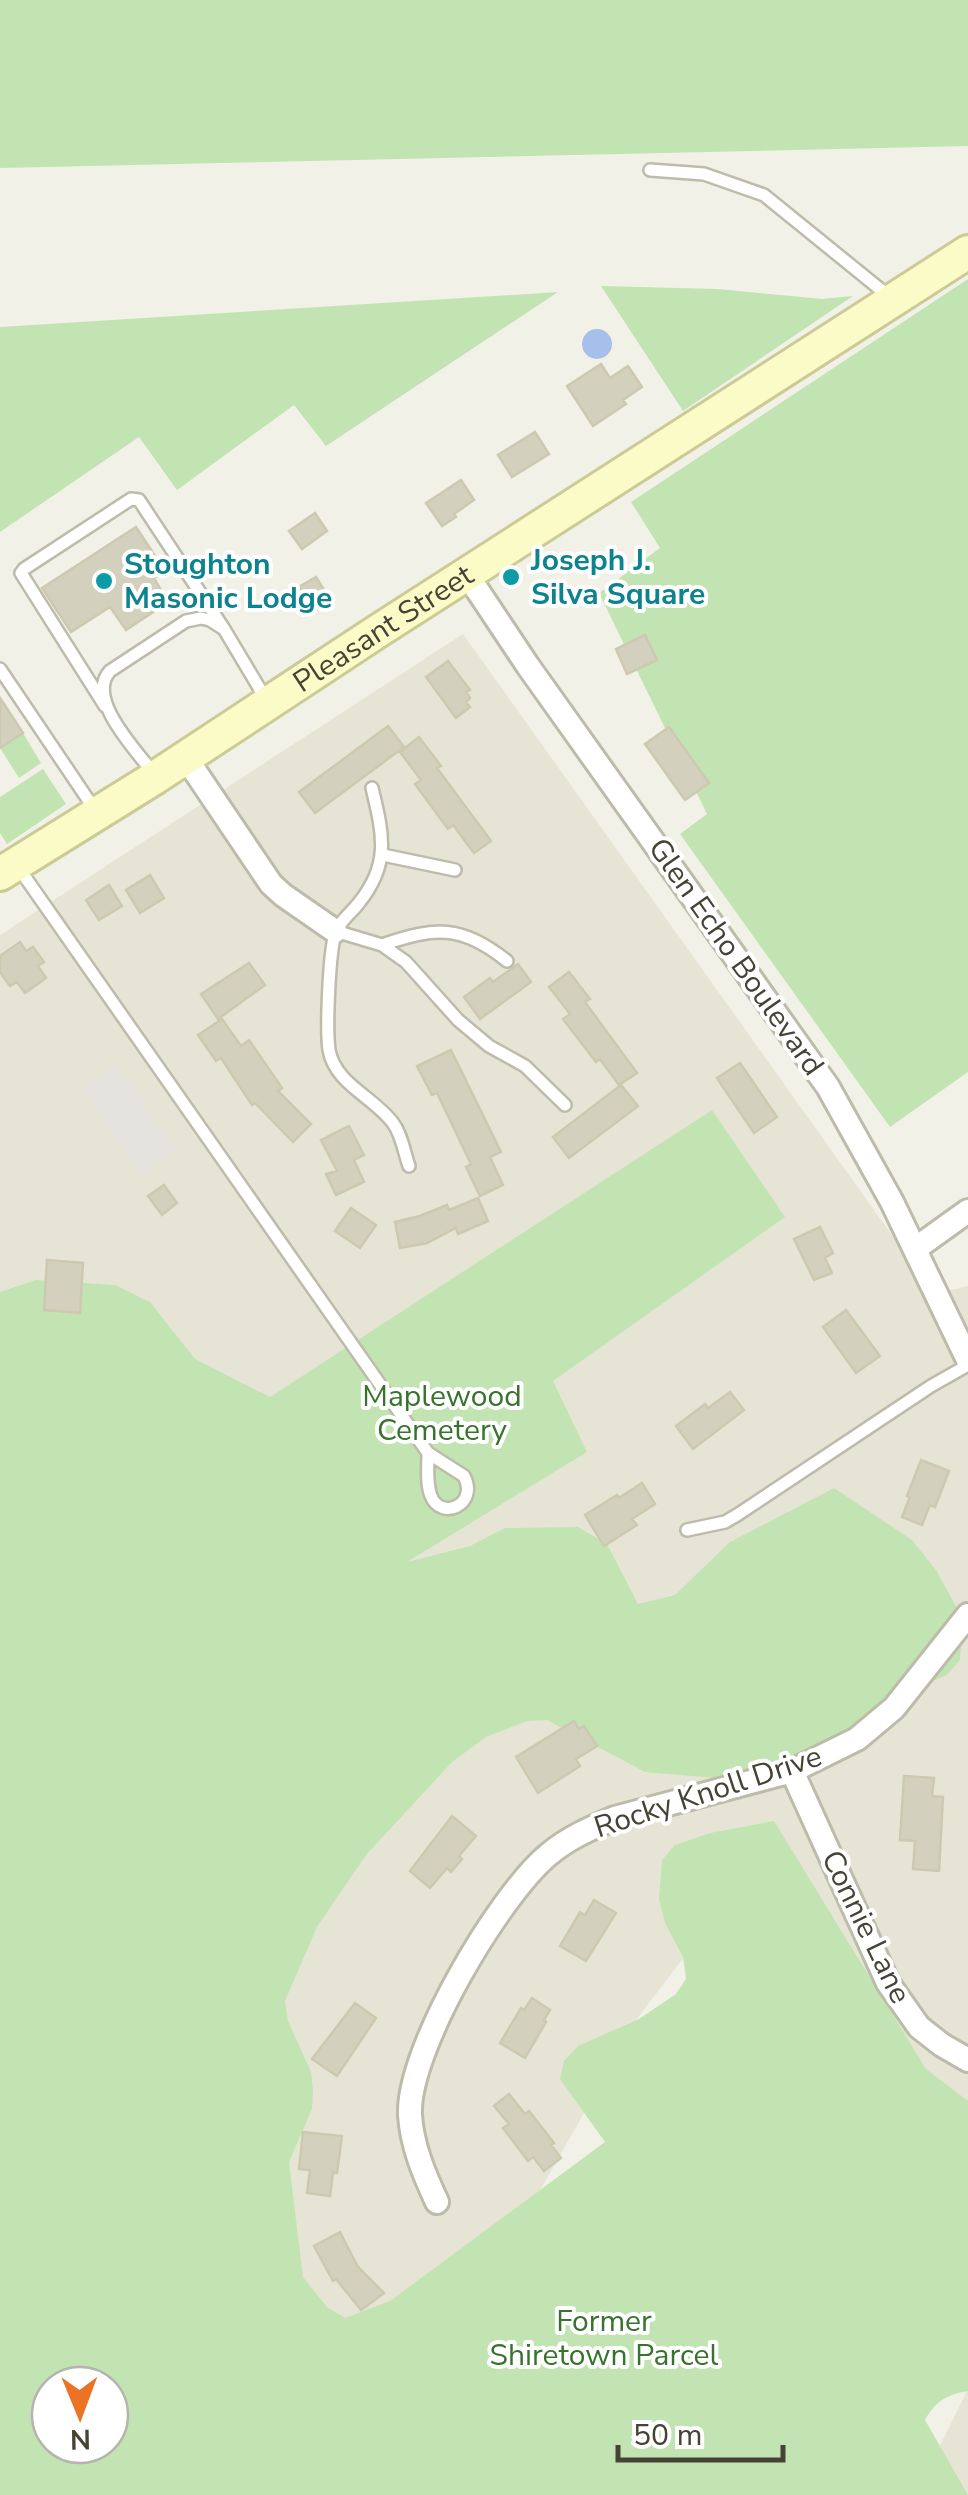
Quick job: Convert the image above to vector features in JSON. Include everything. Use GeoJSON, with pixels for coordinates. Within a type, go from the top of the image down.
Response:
{"type":"FeatureCollection","features":[{"type":"Feature","properties":{"kind":"main road","name":"Pleasant Street"},"geometry":{"type":"LineString","coordinates":[[8,869],[968,252]]}},
{"type":"Feature","properties":{"kind":"street","name":"Glen Echo Boulevard"},"geometry":{"type":"LineString","coordinates":[[468,576],[810,1060],[867,1154],[968,1362]]}},
{"type":"Feature","properties":{"kind":"street"},"geometry":{"type":"LineString","coordinates":[[186,758],[271,884],[336,932]]}},
{"type":"Feature","properties":{"kind":"street"},"geometry":{"type":"LineString","coordinates":[[914,1250],[968,1211]]}},
{"type":"Feature","properties":{"kind":"street","name":"Rocky Knoll Drive"},"geometry":{"type":"LineString","coordinates":[[436,2202],[414,2141],[410,2113],[416,2074],[449,1995],[524,1879],[568,1840],[602,1824],[792,1770],[857,1740],[894,1708],[968,1616]]}},
{"type":"Feature","properties":{"kind":"street","name":"Connie Lane"},"geometry":{"type":"LineString","coordinates":[[792,1770],[888,1983],[919,2026],[968,2060]]}},
{"type":"Feature","properties":{"kind":"lane"},"geometry":{"type":"LineString","coordinates":[[650,170],[704,174],[764,195],[893,300]]}},
{"type":"Feature","properties":{"kind":"lane"},"geometry":{"type":"LineString","coordinates":[[156,777],[105,706],[20,573],[100,519],[132,499],[139,500],[269,704]]}},
{"type":"Feature","properties":{"kind":"lane"},"geometry":{"type":"LineString","coordinates":[[105,706],[102,686],[110,670],[186,621],[210,620],[224,630]]}},
{"type":"Feature","properties":{"kind":"lane"},"geometry":{"type":"LineString","coordinates":[[0,669],[98,814]]}},
{"type":"Feature","properties":{"kind":"lane"},"geometry":{"type":"LineString","coordinates":[[372,788],[381,827],[382,855],[376,880],[336,932],[329,1046],[334,1068],[380,1107],[397,1128],[409,1166]]}},
{"type":"Feature","properties":{"kind":"lane"},"geometry":{"type":"LineString","coordinates":[[382,855],[455,870]]}},
{"type":"Feature","properties":{"kind":"lane"},"geometry":{"type":"LineString","coordinates":[[8,869],[428,1453],[464,1476],[468,1494],[455,1507],[442,1507],[432,1499],[428,1453]]}},
{"type":"Feature","properties":{"kind":"lane"},"geometry":{"type":"LineString","coordinates":[[382,945],[433,931],[450,932],[488,946],[507,960]]}},
{"type":"Feature","properties":{"kind":"lane"},"geometry":{"type":"LineString","coordinates":[[336,932],[382,945],[406,962],[458,1020],[489,1046],[524,1066],[565,1105]]}},
{"type":"Feature","properties":{"kind":"lane"},"geometry":{"type":"LineString","coordinates":[[687,1530],[725,1522],[737,1515],[968,1362]]}},
{"type":"Feature","properties":{"kind":"shaded area"},"geometry":{"type":"Polygon","coordinates":[[[463,634],[934,1294],[968,1286],[968,2120],[879,2059],[775,1838],[639,2016],[428,2388],[283,2364],[0,1345],[0,935],[463,634]]]}},
{"type":"Feature","properties":{"kind":"shaded area"},"geometry":{"type":"Polygon","coordinates":[[[117,1064],[176,1152],[140,1176],[81,1088],[117,1064]]]}},
{"type":"Feature","properties":{"kind":"shaded area"},"geometry":{"type":"Polygon","coordinates":[[[968,2389],[968,2495],[916,2495],[916,2494],[968,2389]]]}},
{"type":"Feature","properties":{"kind":"green space"},"geometry":{"type":"Polygon","coordinates":[[[0,0],[968,0],[968,146],[0,168],[0,0]]]}},
{"type":"Feature","properties":{"kind":"green space"},"geometry":{"type":"Polygon","coordinates":[[[968,279],[968,1072],[890,1127],[680,834],[707,814],[599,593],[660,548],[631,502],[968,279]]]}},
{"type":"Feature","properties":{"kind":"green space"},"geometry":{"type":"Polygon","coordinates":[[[601,286],[718,289],[822,299],[853,296],[683,411],[601,286]]]}},
{"type":"Feature","properties":{"kind":"green space"},"geometry":{"type":"Polygon","coordinates":[[[558,292],[326,446],[294,405],[177,490],[139,437],[0,532],[0,327],[558,292]]]}},
{"type":"Feature","properties":{"kind":"green space"},"geometry":{"type":"Polygon","coordinates":[[[23,733],[41,763],[19,778],[0,748],[23,733]]]}},
{"type":"Feature","properties":{"kind":"green space"},"geometry":{"type":"Polygon","coordinates":[[[43,769],[66,804],[7,844],[0,833],[0,797],[43,769]]]}},
{"type":"Feature","properties":{"kind":"green space"},"geometry":{"type":"Polygon","coordinates":[[[712,1110],[785,1217],[553,1381],[587,1452],[407,1562],[470,1546],[505,1528],[578,1527],[607,1544],[638,1604],[675,1595],[730,1542],[834,1488],[912,1540],[936,1570],[963,1619],[960,1660],[947,1675],[926,1684],[812,1756],[752,1781],[645,1772],[547,1720],[527,1721],[486,1737],[452,1762],[366,1855],[317,1927],[285,2001],[288,2021],[311,2072],[313,2090],[312,2109],[289,2162],[303,2277],[327,2307],[345,2318],[390,2301],[605,2142],[560,2079],[564,2061],[578,2046],[639,2019],[676,1994],[686,1979],[683,1957],[665,1923],[659,1899],[662,1860],[675,1845],[710,1833],[774,1821],[926,2069],[968,2101],[968,2391],[942,2400],[925,2420],[968,2495],[0,2495],[0,1292],[36,1280],[115,1285],[150,1302],[195,1359],[270,1397],[712,1110]]]}},
{"type":"Feature","properties":{"kind":"water"},"geometry":{"type":"Polygon","coordinates":[[[597,329],[611,338],[612,344],[603,358],[597,359],[583,350],[582,344],[591,330],[597,329]]]}},
{"type":"Feature","properties":{"kind":"building"},"geometry":{"type":"Polygon","coordinates":[[[601,364],[610,378],[628,366],[642,387],[623,400],[626,404],[593,426],[567,386],[601,364]]]}},
{"type":"Feature","properties":{"kind":"building"},"geometry":{"type":"Polygon","coordinates":[[[535,432],[549,454],[512,477],[498,455],[535,432]]]}},
{"type":"Feature","properties":{"kind":"building"},"geometry":{"type":"Polygon","coordinates":[[[461,480],[474,500],[442,526],[426,503],[461,480]]]}},
{"type":"Feature","properties":{"kind":"building"},"geometry":{"type":"Polygon","coordinates":[[[315,513],[327,531],[302,549],[289,531],[315,513]]]}},
{"type":"Feature","properties":{"kind":"building","name":"Stoughton Masonic Lodge"},"geometry":{"type":"Polygon","coordinates":[[[136,527],[165,571],[154,578],[168,602],[126,630],[110,607],[71,632],[42,588],[136,527]]]}},
{"type":"Feature","properties":{"kind":"building"},"geometry":{"type":"Polygon","coordinates":[[[316,577],[331,601],[316,610],[299,587],[316,577]]]}},
{"type":"Feature","properties":{"kind":"building"},"geometry":{"type":"Polygon","coordinates":[[[645,635],[657,660],[627,674],[616,649],[645,635]]]}},
{"type":"Feature","properties":{"kind":"building"},"geometry":{"type":"Polygon","coordinates":[[[448,661],[470,690],[466,692],[470,698],[466,702],[470,707],[456,718],[426,677],[448,661]]]}},
{"type":"Feature","properties":{"kind":"building"},"geometry":{"type":"Polygon","coordinates":[[[0,698],[23,733],[0,748],[0,698]]]}},
{"type":"Feature","properties":{"kind":"building"},"geometry":{"type":"Polygon","coordinates":[[[388,726],[404,747],[315,813],[299,792],[388,726]]]}},
{"type":"Feature","properties":{"kind":"building"},"geometry":{"type":"Polygon","coordinates":[[[669,727],[709,783],[685,800],[645,744],[669,727]]]}},
{"type":"Feature","properties":{"kind":"building"},"geometry":{"type":"Polygon","coordinates":[[[419,737],[491,841],[474,853],[453,825],[448,829],[415,784],[421,780],[400,752],[419,737]]]}},
{"type":"Feature","properties":{"kind":"building"},"geometry":{"type":"Polygon","coordinates":[[[150,875],[164,898],[140,913],[126,890],[150,875]]]}},
{"type":"Feature","properties":{"kind":"building"},"geometry":{"type":"Polygon","coordinates":[[[109,885],[122,906],[99,920],[86,900],[109,885]]]}},
{"type":"Feature","properties":{"kind":"building"},"geometry":{"type":"Polygon","coordinates":[[[20,942],[26,951],[33,947],[44,962],[38,966],[46,978],[25,993],[17,982],[10,986],[0,972],[0,956],[20,942]]]}},
{"type":"Feature","properties":{"kind":"building"},"geometry":{"type":"Polygon","coordinates":[[[249,963],[265,985],[218,1019],[201,994],[249,963]]]}},
{"type":"Feature","properties":{"kind":"building"},"geometry":{"type":"Polygon","coordinates":[[[518,964],[531,982],[480,1019],[464,997],[518,964]]]}},
{"type":"Feature","properties":{"kind":"building"},"geometry":{"type":"Polygon","coordinates":[[[569,972],[590,999],[585,1002],[637,1073],[619,1085],[563,1019],[570,1014],[549,987],[569,972]]]}},
{"type":"Feature","properties":{"kind":"building"},"geometry":{"type":"Polygon","coordinates":[[[222,1019],[241,1046],[249,1040],[282,1088],[278,1091],[311,1124],[293,1142],[255,1103],[252,1105],[221,1058],[216,1061],[198,1035],[222,1019]]]}},
{"type":"Feature","properties":{"kind":"building"},"geometry":{"type":"Polygon","coordinates":[[[451,1050],[501,1152],[490,1157],[503,1185],[480,1196],[466,1167],[471,1164],[437,1093],[432,1095],[417,1066],[451,1050]]]}},
{"type":"Feature","properties":{"kind":"building"},"geometry":{"type":"Polygon","coordinates":[[[740,1063],[777,1117],[754,1133],[717,1078],[740,1063]]]}},
{"type":"Feature","properties":{"kind":"building"},"geometry":{"type":"Polygon","coordinates":[[[621,1085],[638,1106],[569,1158],[553,1137],[621,1085]]]}},
{"type":"Feature","properties":{"kind":"building"},"geometry":{"type":"Polygon","coordinates":[[[349,1126],[364,1155],[354,1160],[364,1182],[336,1195],[326,1174],[337,1171],[321,1140],[349,1126]]]}},
{"type":"Feature","properties":{"kind":"building"},"geometry":{"type":"Polygon","coordinates":[[[164,1185],[177,1203],[162,1215],[148,1196],[164,1185]]]}},
{"type":"Feature","properties":{"kind":"building"},"geometry":{"type":"Polygon","coordinates":[[[478,1198],[488,1221],[458,1234],[456,1228],[427,1243],[400,1248],[395,1222],[447,1205],[449,1210],[478,1198]]]}},
{"type":"Feature","properties":{"kind":"building"},"geometry":{"type":"Polygon","coordinates":[[[351,1208],[376,1225],[360,1248],[335,1231],[351,1208]]]}},
{"type":"Feature","properties":{"kind":"building"},"geometry":{"type":"Polygon","coordinates":[[[820,1227],[833,1253],[825,1258],[832,1273],[814,1280],[794,1239],[820,1227]]]}},
{"type":"Feature","properties":{"kind":"building"},"geometry":{"type":"Polygon","coordinates":[[[47,1260],[83,1263],[80,1313],[44,1310],[47,1260]]]}},
{"type":"Feature","properties":{"kind":"building"},"geometry":{"type":"Polygon","coordinates":[[[846,1310],[880,1356],[856,1373],[823,1327],[846,1310]]]}},
{"type":"Feature","properties":{"kind":"building"},"geometry":{"type":"Polygon","coordinates":[[[730,1392],[744,1410],[693,1449],[676,1426],[705,1404],[708,1408],[730,1392]]]}},
{"type":"Feature","properties":{"kind":"building"},"geometry":{"type":"Polygon","coordinates":[[[921,1460],[949,1471],[935,1507],[930,1505],[922,1525],[902,1517],[921,1460]]]}},
{"type":"Feature","properties":{"kind":"building"},"geometry":{"type":"Polygon","coordinates":[[[642,1483],[655,1504],[632,1519],[637,1525],[604,1546],[585,1515],[642,1483]]]}},
{"type":"Feature","properties":{"kind":"building"},"geometry":{"type":"Polygon","coordinates":[[[574,1721],[579,1729],[584,1726],[597,1746],[576,1759],[580,1766],[538,1793],[516,1757],[574,1721]]]}},
{"type":"Feature","properties":{"kind":"building"},"geometry":{"type":"Polygon","coordinates":[[[904,1776],[934,1778],[932,1796],[943,1797],[939,1871],[913,1869],[915,1841],[900,1840],[904,1776]]]}},
{"type":"Feature","properties":{"kind":"building"},"geometry":{"type":"Polygon","coordinates":[[[452,1816],[476,1836],[451,1872],[447,1868],[430,1888],[410,1871],[452,1816]]]}},
{"type":"Feature","properties":{"kind":"building"},"geometry":{"type":"Polygon","coordinates":[[[594,1900],[616,1913],[586,1961],[560,1946],[580,1912],[585,1915],[594,1900]]]}},
{"type":"Feature","properties":{"kind":"building"},"geometry":{"type":"Polygon","coordinates":[[[532,1998],[550,2010],[525,2058],[500,2043],[521,2008],[524,2010],[532,1998]]]}},
{"type":"Feature","properties":{"kind":"building"},"geometry":{"type":"Polygon","coordinates":[[[355,2003],[376,2018],[337,2076],[312,2059],[355,2003]]]}},
{"type":"Feature","properties":{"kind":"building"},"geometry":{"type":"Polygon","coordinates":[[[509,2094],[525,2114],[529,2111],[561,2158],[544,2171],[533,2157],[528,2161],[503,2128],[509,2124],[494,2106],[509,2094]]]}},
{"type":"Feature","properties":{"kind":"building"},"geometry":{"type":"Polygon","coordinates":[[[303,2132],[342,2136],[330,2196],[307,2193],[310,2170],[299,2169],[303,2132]]]}},
{"type":"Feature","properties":{"kind":"building"},"geometry":{"type":"Polygon","coordinates":[[[340,2232],[358,2267],[384,2293],[361,2310],[336,2279],[333,2281],[314,2246],[340,2232]]]}},
{"type":"Feature","properties":{"kind":"place","name":"Joseph J. Silva Square"},"geometry":{"type":"Point","coordinates":[511,577]}},
{"type":"Feature","properties":{"kind":"place","name":"Stoughton Masonic Lodge"},"geometry":{"type":"Point","coordinates":[104,581]}},
{"type":"Feature","properties":{"kind":"park label","name":"Maplewood Cemetery"},"geometry":{"type":"Point","coordinates":[442,1413]}},
{"type":"Feature","properties":{"kind":"park label","name":"Former Shiretown Parcel"},"geometry":{"type":"Point","coordinates":[604,2338]}}]}
